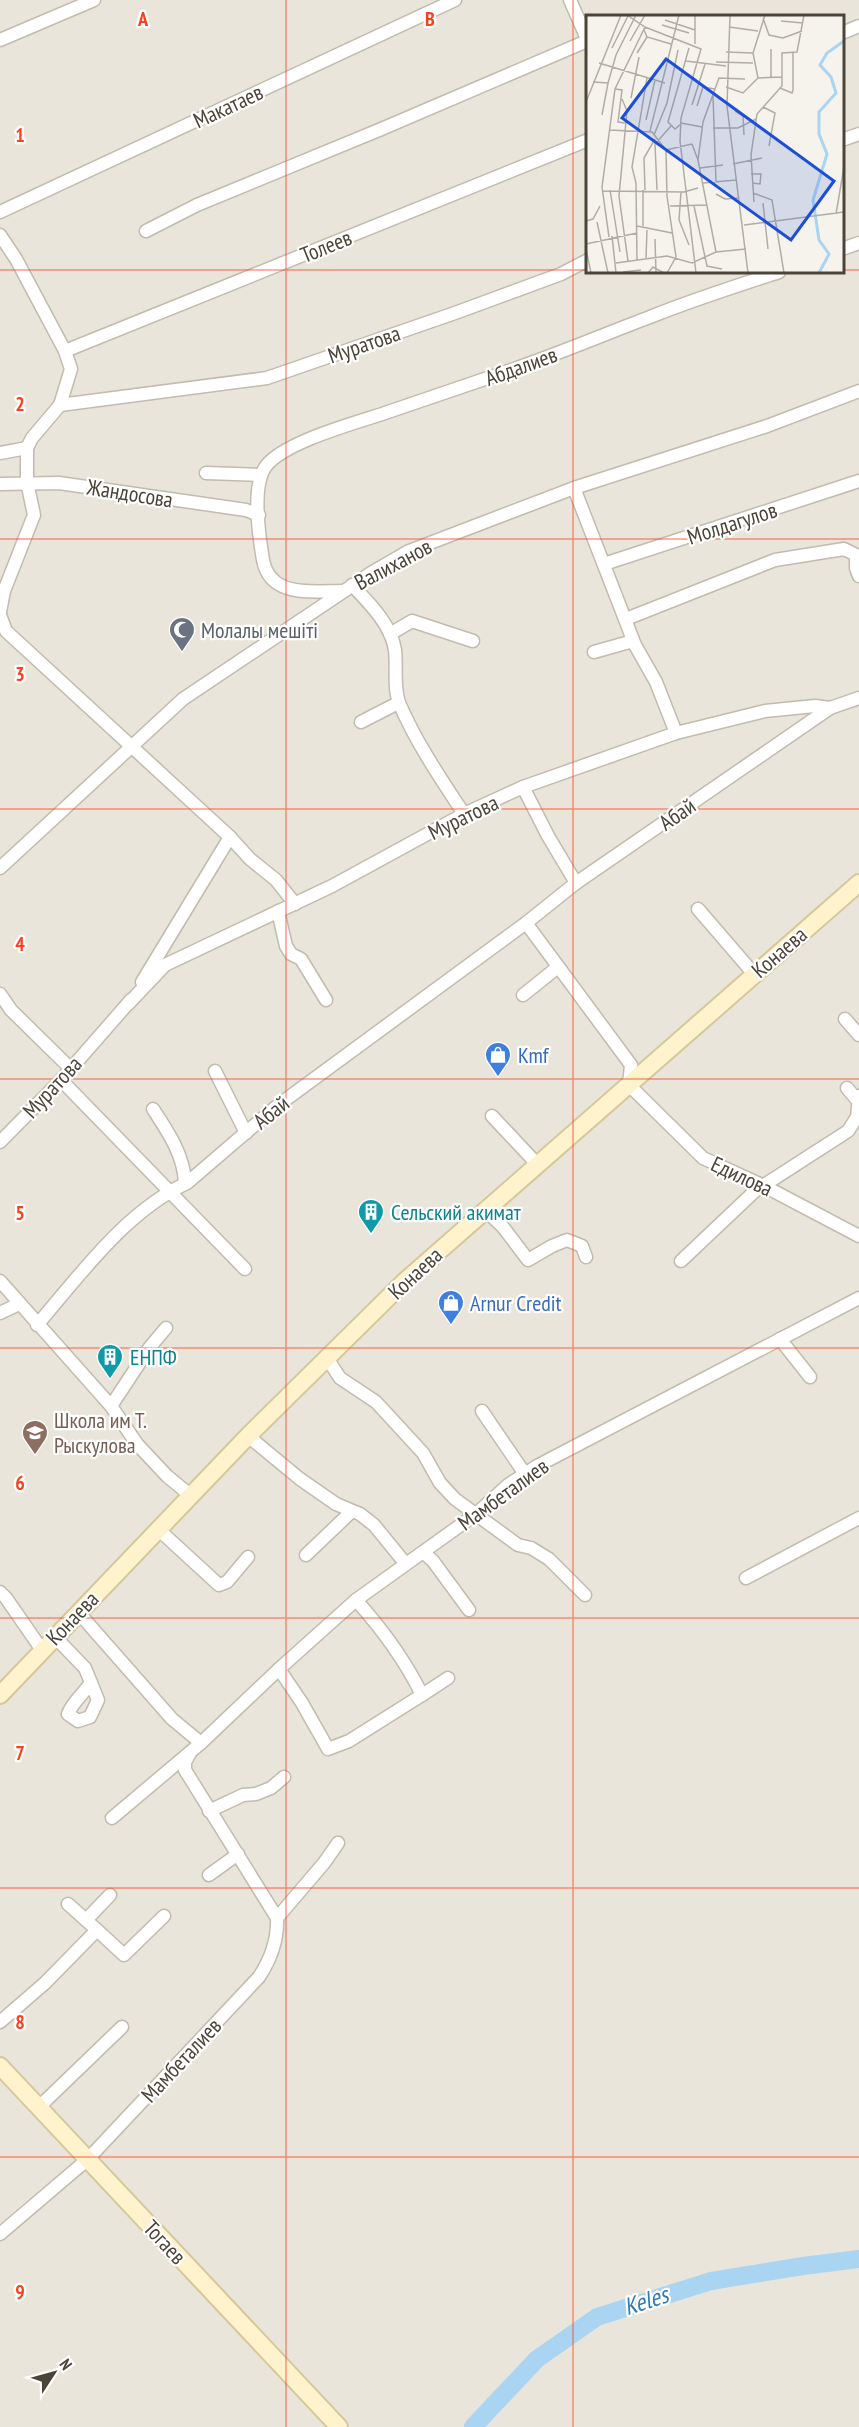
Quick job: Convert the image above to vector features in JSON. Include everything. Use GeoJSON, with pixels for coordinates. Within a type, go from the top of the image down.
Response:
{"type":"FeatureCollection","features":[{"type":"Feature","properties":{"kind":"main road","name":"Конаева"},"geometry":{"type":"LineString","coordinates":[[0,1695],[248,1436],[405,1281],[859,883]]}},
{"type":"Feature","properties":{"kind":"main road","name":"Тогаев"},"geometry":{"type":"LineString","coordinates":[[0,2066],[335,2422]]}},
{"type":"Feature","properties":{"kind":"street"},"geometry":{"type":"LineString","coordinates":[[0,40],[94,0]]}},
{"type":"Feature","properties":{"kind":"street","name":"Макатаев"},"geometry":{"type":"LineString","coordinates":[[0,212],[455,0]]}},
{"type":"Feature","properties":{"kind":"street"},"geometry":{"type":"LineString","coordinates":[[570,0],[586,39]]}},
{"type":"Feature","properties":{"kind":"street"},"geometry":{"type":"LineString","coordinates":[[844,33],[859,26]]}},
{"type":"Feature","properties":{"kind":"street"},"geometry":{"type":"LineString","coordinates":[[146,231],[206,201],[380,130],[586,41]]}},
{"type":"Feature","properties":{"kind":"street"},"geometry":{"type":"LineString","coordinates":[[844,140],[859,134]]}},
{"type":"Feature","properties":{"kind":"street","name":"Толеев"},"geometry":{"type":"LineString","coordinates":[[65,351],[586,141]]}},
{"type":"Feature","properties":{"kind":"street"},"geometry":{"type":"LineString","coordinates":[[0,235],[16,259],[65,351],[71,369],[60,405],[32,438],[27,448],[27,482],[34,515],[4,591],[0,614],[3,634],[230,837],[250,859],[276,880],[295,904]]}},
{"type":"Feature","properties":{"kind":"street"},"geometry":{"type":"LineString","coordinates":[[844,249],[859,243]]}},
{"type":"Feature","properties":{"kind":"street","name":"Муратова"},"geometry":{"type":"LineString","coordinates":[[60,405],[267,378],[529,286],[561,274],[586,261]]}},
{"type":"Feature","properties":{"kind":"street","name":"Абдалиев"},"geometry":{"type":"LineString","coordinates":[[260,475],[267,464],[280,453],[327,432],[516,369],[653,315],[776,273]]}},
{"type":"Feature","properties":{"kind":"street","name":"Валиханов"},"geometry":{"type":"LineString","coordinates":[[0,868],[183,699],[347,588],[410,552],[574,488],[767,426],[859,391]]}},
{"type":"Feature","properties":{"kind":"street"},"geometry":{"type":"LineString","coordinates":[[0,453],[27,448]]}},
{"type":"Feature","properties":{"kind":"street"},"geometry":{"type":"LineString","coordinates":[[206,473],[260,475],[257,500],[265,569],[276,584],[292,591],[347,588],[380,617],[395,648],[399,703],[429,760],[464,814]]}},
{"type":"Feature","properties":{"kind":"street","name":"Молдагулов"},"geometry":{"type":"LineString","coordinates":[[604,564],[859,482]]}},
{"type":"Feature","properties":{"kind":"street","name":"Жандосова"},"geometry":{"type":"LineString","coordinates":[[0,484],[59,483],[104,488],[246,510],[259,515]]}},
{"type":"Feature","properties":{"kind":"street"},"geometry":{"type":"LineString","coordinates":[[574,488],[633,641],[656,682],[676,733]]}},
{"type":"Feature","properties":{"kind":"street"},"geometry":{"type":"LineString","coordinates":[[626,619],[775,560],[844,549],[858,555],[856,568],[859,576]]}},
{"type":"Feature","properties":{"kind":"street"},"geometry":{"type":"LineString","coordinates":[[390,634],[412,621],[473,641]]}},
{"type":"Feature","properties":{"kind":"street"},"geometry":{"type":"LineString","coordinates":[[594,652],[633,641]]}},
{"type":"Feature","properties":{"kind":"street"},"geometry":{"type":"LineString","coordinates":[[830,708],[859,698]]}},
{"type":"Feature","properties":{"kind":"street"},"geometry":{"type":"LineString","coordinates":[[361,722],[399,703]]}},
{"type":"Feature","properties":{"kind":"street","name":"Муратова"},"geometry":{"type":"LineString","coordinates":[[0,1141],[61,1080],[165,965],[332,886],[464,814],[524,787],[676,733],[765,711],[815,706],[830,708]]}},
{"type":"Feature","properties":{"kind":"street","name":"Абай"},"geometry":{"type":"LineString","coordinates":[[37,1325],[117,1234],[170,1191],[185,1184],[277,1106],[526,923],[576,883],[830,708]]}},
{"type":"Feature","properties":{"kind":"street"},"geometry":{"type":"LineString","coordinates":[[524,787],[548,837],[576,883]]}},
{"type":"Feature","properties":{"kind":"street","name":"Муратова"},"geometry":{"type":"LineString","coordinates":[[128,1004],[230,837]]}},
{"type":"Feature","properties":{"kind":"street"},"geometry":{"type":"LineString","coordinates":[[698,909],[754,974]]}},
{"type":"Feature","properties":{"kind":"street"},"geometry":{"type":"LineString","coordinates":[[278,911],[286,946],[291,954],[301,959],[310,971],[326,1000]]}},
{"type":"Feature","properties":{"kind":"street"},"geometry":{"type":"LineString","coordinates":[[526,923],[631,1065],[629,1084]]}},
{"type":"Feature","properties":{"kind":"street"},"geometry":{"type":"LineString","coordinates":[[524,995],[558,967]]}},
{"type":"Feature","properties":{"kind":"street"},"geometry":{"type":"LineString","coordinates":[[0,994],[11,1010],[70,1068]]}},
{"type":"Feature","properties":{"kind":"street"},"geometry":{"type":"LineString","coordinates":[[845,1019],[859,1035]]}},
{"type":"Feature","properties":{"kind":"street"},"geometry":{"type":"LineString","coordinates":[[215,1071],[246,1133]]}},
{"type":"Feature","properties":{"kind":"street"},"geometry":{"type":"LineString","coordinates":[[61,1080],[245,1269]]}},
{"type":"Feature","properties":{"kind":"street","name":"Едилова"},"geometry":{"type":"LineString","coordinates":[[629,1084],[703,1158],[764,1186],[859,1236]]}},
{"type":"Feature","properties":{"kind":"street"},"geometry":{"type":"LineString","coordinates":[[681,1261],[755,1191],[848,1131],[857,1116],[859,1098],[847,1088]]}},
{"type":"Feature","properties":{"kind":"street"},"geometry":{"type":"LineString","coordinates":[[153,1109],[173,1140],[184,1170],[185,1184]]}},
{"type":"Feature","properties":{"kind":"street"},"geometry":{"type":"LineString","coordinates":[[492,1116],[537,1164]]}},
{"type":"Feature","properties":{"kind":"street"},"geometry":{"type":"LineString","coordinates":[[485,1210],[503,1227],[528,1260],[567,1240],[582,1246],[586,1257]]}},
{"type":"Feature","properties":{"kind":"street"},"geometry":{"type":"LineString","coordinates":[[0,1281],[111,1406],[137,1444],[167,1476],[190,1496]]}},
{"type":"Feature","properties":{"kind":"street","name":"Мамбеталиев"},"geometry":{"type":"LineString","coordinates":[[112,1818],[201,1743],[356,1600],[476,1514],[525,1474],[859,1298]]}},
{"type":"Feature","properties":{"kind":"street"},"geometry":{"type":"LineString","coordinates":[[0,1313],[19,1304]]}},
{"type":"Feature","properties":{"kind":"street"},"geometry":{"type":"LineString","coordinates":[[111,1406],[150,1347],[166,1328]]}},
{"type":"Feature","properties":{"kind":"street"},"geometry":{"type":"LineString","coordinates":[[780,1339],[810,1377]]}},
{"type":"Feature","properties":{"kind":"street"},"geometry":{"type":"LineString","coordinates":[[327,1358],[340,1378],[376,1402],[423,1453],[447,1491],[518,1545],[531,1548],[549,1559],[585,1595]]}},
{"type":"Feature","properties":{"kind":"street"},"geometry":{"type":"LineString","coordinates":[[482,1412],[525,1474]]}},
{"type":"Feature","properties":{"kind":"street"},"geometry":{"type":"LineString","coordinates":[[248,1436],[300,1479],[351,1512],[360,1514],[374,1525],[405,1563]]}},
{"type":"Feature","properties":{"kind":"street"},"geometry":{"type":"LineString","coordinates":[[306,1555],[351,1512]]}},
{"type":"Feature","properties":{"kind":"street"},"geometry":{"type":"LineString","coordinates":[[746,1578],[859,1518]]}},
{"type":"Feature","properties":{"kind":"street"},"geometry":{"type":"LineString","coordinates":[[158,1529],[219,1585],[227,1582],[248,1557]]}},
{"type":"Feature","properties":{"kind":"street"},"geometry":{"type":"LineString","coordinates":[[423,1552],[434,1561],[469,1610]]}},
{"type":"Feature","properties":{"kind":"street"},"geometry":{"type":"LineString","coordinates":[[0,1592],[42,1650]]}},
{"type":"Feature","properties":{"kind":"street"},"geometry":{"type":"LineString","coordinates":[[356,1600],[390,1641],[412,1674],[422,1695]]}},
{"type":"Feature","properties":{"kind":"street"},"geometry":{"type":"LineString","coordinates":[[78,1612],[172,1719],[201,1743]]}},
{"type":"Feature","properties":{"kind":"street"},"geometry":{"type":"LineString","coordinates":[[54,1637],[85,1668],[91,1682]]}},
{"type":"Feature","properties":{"kind":"street"},"geometry":{"type":"LineString","coordinates":[[279,1669],[302,1703],[328,1749],[349,1741],[448,1678]]}},
{"type":"Feature","properties":{"kind":"street"},"geometry":{"type":"LineString","coordinates":[[190,1752],[185,1762],[185,1770],[277,1918],[338,1843]]}},
{"type":"Feature","properties":{"kind":"street"},"geometry":{"type":"LineString","coordinates":[[209,1811],[243,1795],[256,1794],[271,1788],[284,1777]]}},
{"type":"Feature","properties":{"kind":"street"},"geometry":{"type":"LineString","coordinates":[[209,1875],[238,1854]]}},
{"type":"Feature","properties":{"kind":"street"},"geometry":{"type":"LineString","coordinates":[[87,1920],[110,1895]]}},
{"type":"Feature","properties":{"kind":"street"},"geometry":{"type":"LineString","coordinates":[[68,1904],[124,1955],[164,1916]]}},
{"type":"Feature","properties":{"kind":"street","name":"Мамбеталиев"},"geometry":{"type":"LineString","coordinates":[[0,2234],[88,2159],[260,1977],[271,1957],[277,1918]]}},
{"type":"Feature","properties":{"kind":"street"},"geometry":{"type":"LineString","coordinates":[[0,2022],[45,1983],[97,1930]]}},
{"type":"Feature","properties":{"kind":"street"},"geometry":{"type":"LineString","coordinates":[[39,2107],[122,2027]]}},
{"type":"Feature","properties":{"kind":"shaded area"},"geometry":{"type":"Polygon","coordinates":[[[0,0],[859,0],[859,2427],[0,2427],[0,0]]]}},
{"type":"Feature","properties":{"kind":"waterway","name":"Keles"},"geometry":{"type":"LineString","coordinates":[[473,2427],[537,2359],[597,2317],[711,2281],[859,2259]]}},
{"type":"Feature","properties":{"kind":"place","name":"Молалы мешіті"},"geometry":{"type":"Point","coordinates":[182,653]}},
{"type":"Feature","properties":{"kind":"place","name":"Kmf"},"geometry":{"type":"Point","coordinates":[498,1078]}},
{"type":"Feature","properties":{"kind":"place","name":"Сельский акимат"},"geometry":{"type":"Point","coordinates":[371,1235]}},
{"type":"Feature","properties":{"kind":"place","name":"Arnur Credit"},"geometry":{"type":"Point","coordinates":[451,1326]}},
{"type":"Feature","properties":{"kind":"place","name":"ЕНПФ"},"geometry":{"type":"Point","coordinates":[110,1380]}},
{"type":"Feature","properties":{"kind":"place","name":"Школа им Т. Рыскулова"},"geometry":{"type":"Point","coordinates":[35,1456]}}]}
